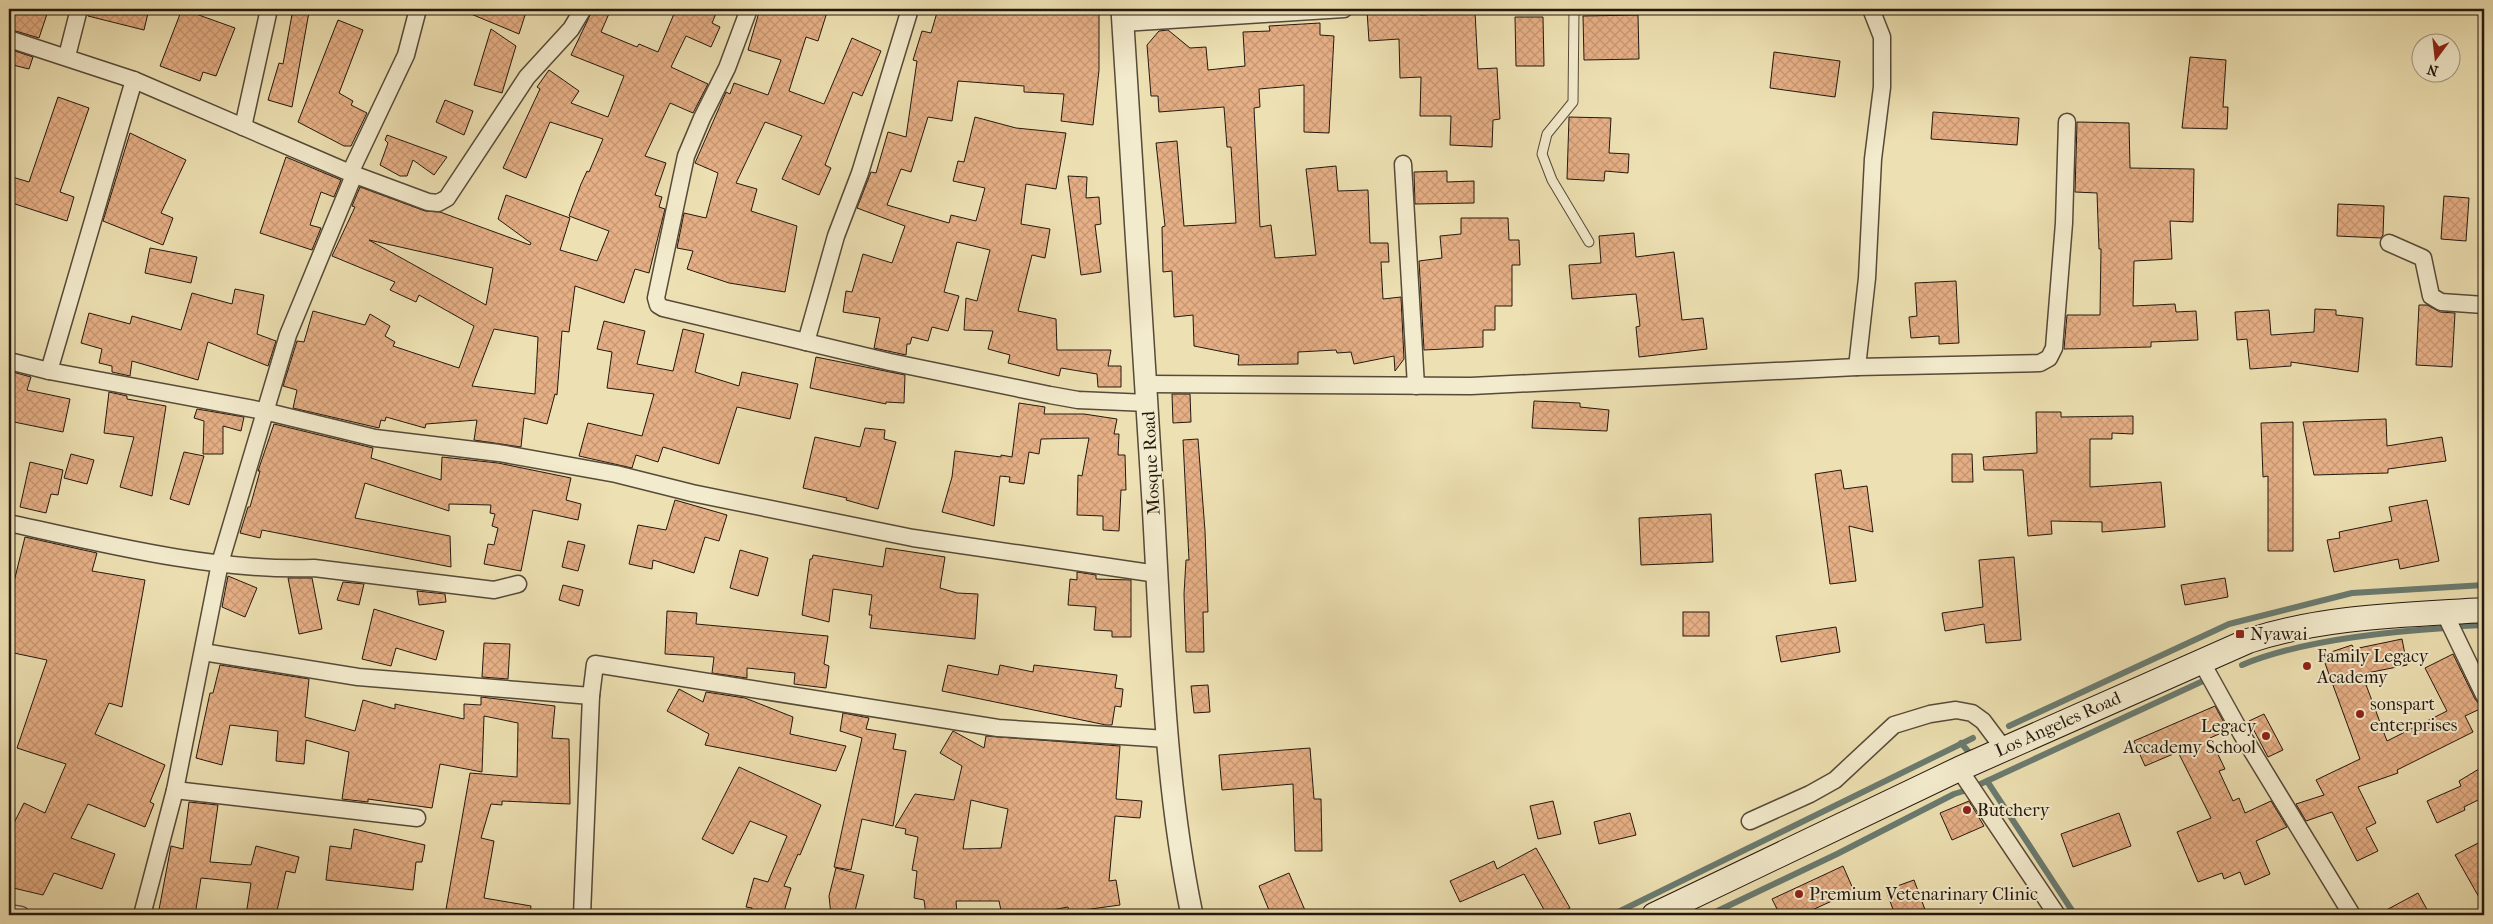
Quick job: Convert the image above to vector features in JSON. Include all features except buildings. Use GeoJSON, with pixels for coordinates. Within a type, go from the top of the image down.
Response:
{"type":"FeatureCollection","features":[{"type":"Feature","properties":{"kind":"main road","name":"Los Angeles Road"},"geometry":{"type":"LineString","coordinates":[[1654,915],[1959,769],[2201,661],[2266,635],[2314,624],[2357,618],[2484,610]]}},
{"type":"Feature","properties":{"kind":"street"},"geometry":{"type":"LineString","coordinates":[[67,56],[79,9]]}},
{"type":"Feature","properties":{"kind":"street"},"geometry":{"type":"LineString","coordinates":[[243,127],[269,9]]}},
{"type":"Feature","properties":{"kind":"street"},"geometry":{"type":"LineString","coordinates":[[142,915],[174,790],[220,563],[264,411],[288,336],[352,174],[406,55],[418,9]]}},
{"type":"Feature","properties":{"kind":"street"},"geometry":{"type":"LineString","coordinates":[[9,39],[67,56],[134,80],[352,174],[428,202],[438,203],[447,198],[527,77],[571,29],[583,9]]}},
{"type":"Feature","properties":{"kind":"street"},"geometry":{"type":"LineString","coordinates":[[749,9],[727,68],[702,118],[686,156],[656,298],[658,305],[663,308],[806,342],[1078,400],[1147,394],[1416,386],[1481,386],[1857,367],[2040,363],[2049,358],[2054,348],[2064,223],[2067,122]]}},
{"type":"Feature","properties":{"kind":"street"},"geometry":{"type":"LineString","coordinates":[[806,342],[836,236],[860,172],[910,9]]}},
{"type":"Feature","properties":{"kind":"street"},"geometry":{"type":"LineString","coordinates":[[1122,16],[1344,9]]}},
{"type":"Feature","properties":{"kind":"street"},"geometry":{"type":"LineString","coordinates":[[1857,367],[1867,278],[1872,158],[1882,87],[1882,38],[1871,9]]}},
{"type":"Feature","properties":{"kind":"street","name":"Mosque Road"},"geometry":{"type":"LineString","coordinates":[[1122,16],[1167,739],[1181,859],[1192,915]]}},
{"type":"Feature","properties":{"kind":"street"},"geometry":{"type":"LineString","coordinates":[[48,371],[134,80]]}},
{"type":"Feature","properties":{"kind":"street"},"geometry":{"type":"LineString","coordinates":[[1403,164],[1416,386]]}},
{"type":"Feature","properties":{"kind":"street"},"geometry":{"type":"LineString","coordinates":[[2389,243],[2423,258],[2431,296],[2441,302],[2484,305]]}},
{"type":"Feature","properties":{"kind":"street"},"geometry":{"type":"LineString","coordinates":[[9,361],[48,371],[264,411],[374,438],[499,453],[616,474],[692,493],[904,537],[1158,574]]}},
{"type":"Feature","properties":{"kind":"street"},"geometry":{"type":"LineString","coordinates":[[9,523],[220,563],[292,569],[314,568],[494,590],[518,584]]}},
{"type":"Feature","properties":{"kind":"street"},"geometry":{"type":"LineString","coordinates":[[2444,612],[2484,695]]}},
{"type":"Feature","properties":{"kind":"street"},"geometry":{"type":"LineString","coordinates":[[203,652],[358,677],[591,696]]}},
{"type":"Feature","properties":{"kind":"street"},"geometry":{"type":"LineString","coordinates":[[2201,661],[2241,734],[2352,915]]}},
{"type":"Feature","properties":{"kind":"street"},"geometry":{"type":"LineString","coordinates":[[582,915],[591,696],[595,664],[998,728],[1167,739]]}},
{"type":"Feature","properties":{"kind":"street"},"geometry":{"type":"LineString","coordinates":[[1750,821],[1810,794],[1834,780],[1894,725],[1930,714],[1956,710],[1972,713],[1983,721],[2004,749]]}},
{"type":"Feature","properties":{"kind":"street"},"geometry":{"type":"LineString","coordinates":[[1959,769],[2057,915]]}},
{"type":"Feature","properties":{"kind":"street"},"geometry":{"type":"LineString","coordinates":[[174,790],[417,818]]}},
{"type":"Feature","properties":{"kind":"street"},"geometry":{"type":"LineString","coordinates":[[9,912],[21,915]]}},
{"type":"Feature","properties":{"kind":"lane"},"geometry":{"type":"LineString","coordinates":[[1574,9],[1572,102],[1546,134],[1542,154],[1552,180],[1589,242]]}},
{"type":"Feature","properties":{"kind":"waterway"},"geometry":{"type":"LineString","coordinates":[[2009,726],[2229,624],[2352,593],[2484,585]]}},
{"type":"Feature","properties":{"kind":"waterway"},"geometry":{"type":"LineString","coordinates":[[2462,626],[2484,625]]}},
{"type":"Feature","properties":{"kind":"waterway"},"geometry":{"type":"LineString","coordinates":[[2242,665],[2289,650],[2342,639],[2446,628]]}},
{"type":"Feature","properties":{"kind":"waterway"},"geometry":{"type":"LineString","coordinates":[[1974,787],[2203,681]]}},
{"type":"Feature","properties":{"kind":"waterway"},"geometry":{"type":"LineString","coordinates":[[1612,915],[1973,738]]}},
{"type":"Feature","properties":{"kind":"waterway"},"geometry":{"type":"LineString","coordinates":[[1961,743],[1973,757]]}},
{"type":"Feature","properties":{"kind":"waterway"},"geometry":{"type":"LineString","coordinates":[[1987,781],[2075,915]]}},
{"type":"Feature","properties":{"kind":"waterway"},"geometry":{"type":"LineString","coordinates":[[1709,915],[1837,854],[1954,794],[1967,790]]}},
{"type":"Feature","properties":{"kind":"place","name":"Nyawai"},"geometry":{"type":"Point","coordinates":[2240,634]}},
{"type":"Feature","properties":{"kind":"place","name":"Family Legacy Academy"},"geometry":{"type":"Point","coordinates":[2307,666]}},
{"type":"Feature","properties":{"kind":"place","name":"sonspart enterprises"},"geometry":{"type":"Point","coordinates":[2360,714]}},
{"type":"Feature","properties":{"kind":"place","name":"Legacy Accademy School"},"geometry":{"type":"Point","coordinates":[2266,736]}},
{"type":"Feature","properties":{"kind":"place","name":"Butchery"},"geometry":{"type":"Point","coordinates":[1967,810]}},
{"type":"Feature","properties":{"kind":"place","name":"Premium Vetenarinary Clinic"},"geometry":{"type":"Point","coordinates":[1799,894]}}]}
